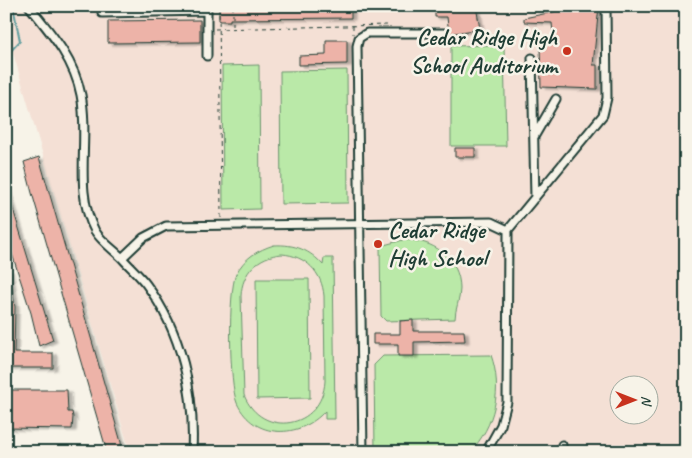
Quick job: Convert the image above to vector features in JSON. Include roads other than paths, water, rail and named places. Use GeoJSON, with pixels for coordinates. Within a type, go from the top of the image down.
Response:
{"type":"FeatureCollection","features":[{"type":"Feature","properties":{"kind":"lane"},"geometry":{"type":"LineString","coordinates":[[29,6],[47,27],[74,72],[84,117],[84,193],[88,212],[96,232],[146,284],[169,323],[184,364],[191,399],[192,452]]}},
{"type":"Feature","properties":{"kind":"lane"},"geometry":{"type":"LineString","coordinates":[[486,452],[501,425],[508,402],[508,230],[603,115],[607,98],[606,6]]}},
{"type":"Feature","properties":{"kind":"lane"},"geometry":{"type":"LineString","coordinates":[[102,13],[207,11],[207,56]]}},
{"type":"Feature","properties":{"kind":"lane"},"geometry":{"type":"LineString","coordinates":[[363,452],[358,224],[357,46],[359,38],[367,33],[444,33]]}},
{"type":"Feature","properties":{"kind":"lane"},"geometry":{"type":"LineString","coordinates":[[532,58],[535,198]]}},
{"type":"Feature","properties":{"kind":"lane"},"geometry":{"type":"LineString","coordinates":[[534,137],[556,99]]}},
{"type":"Feature","properties":{"kind":"lane"},"geometry":{"type":"LineString","coordinates":[[122,258],[143,238],[166,226],[491,222],[508,230]]}},
{"type":"Feature","properties":{"kind":"waterway"},"geometry":{"type":"LineString","coordinates":[[6,56],[20,41],[13,6]]}},
{"type":"Feature","properties":{"kind":"place","name":"Cedar Ridge High School Auditorium"},"geometry":{"type":"Point","coordinates":[567,51]}},
{"type":"Feature","properties":{"kind":"place","name":"Cedar Ridge High School"},"geometry":{"type":"Point","coordinates":[378,244]}}]}
